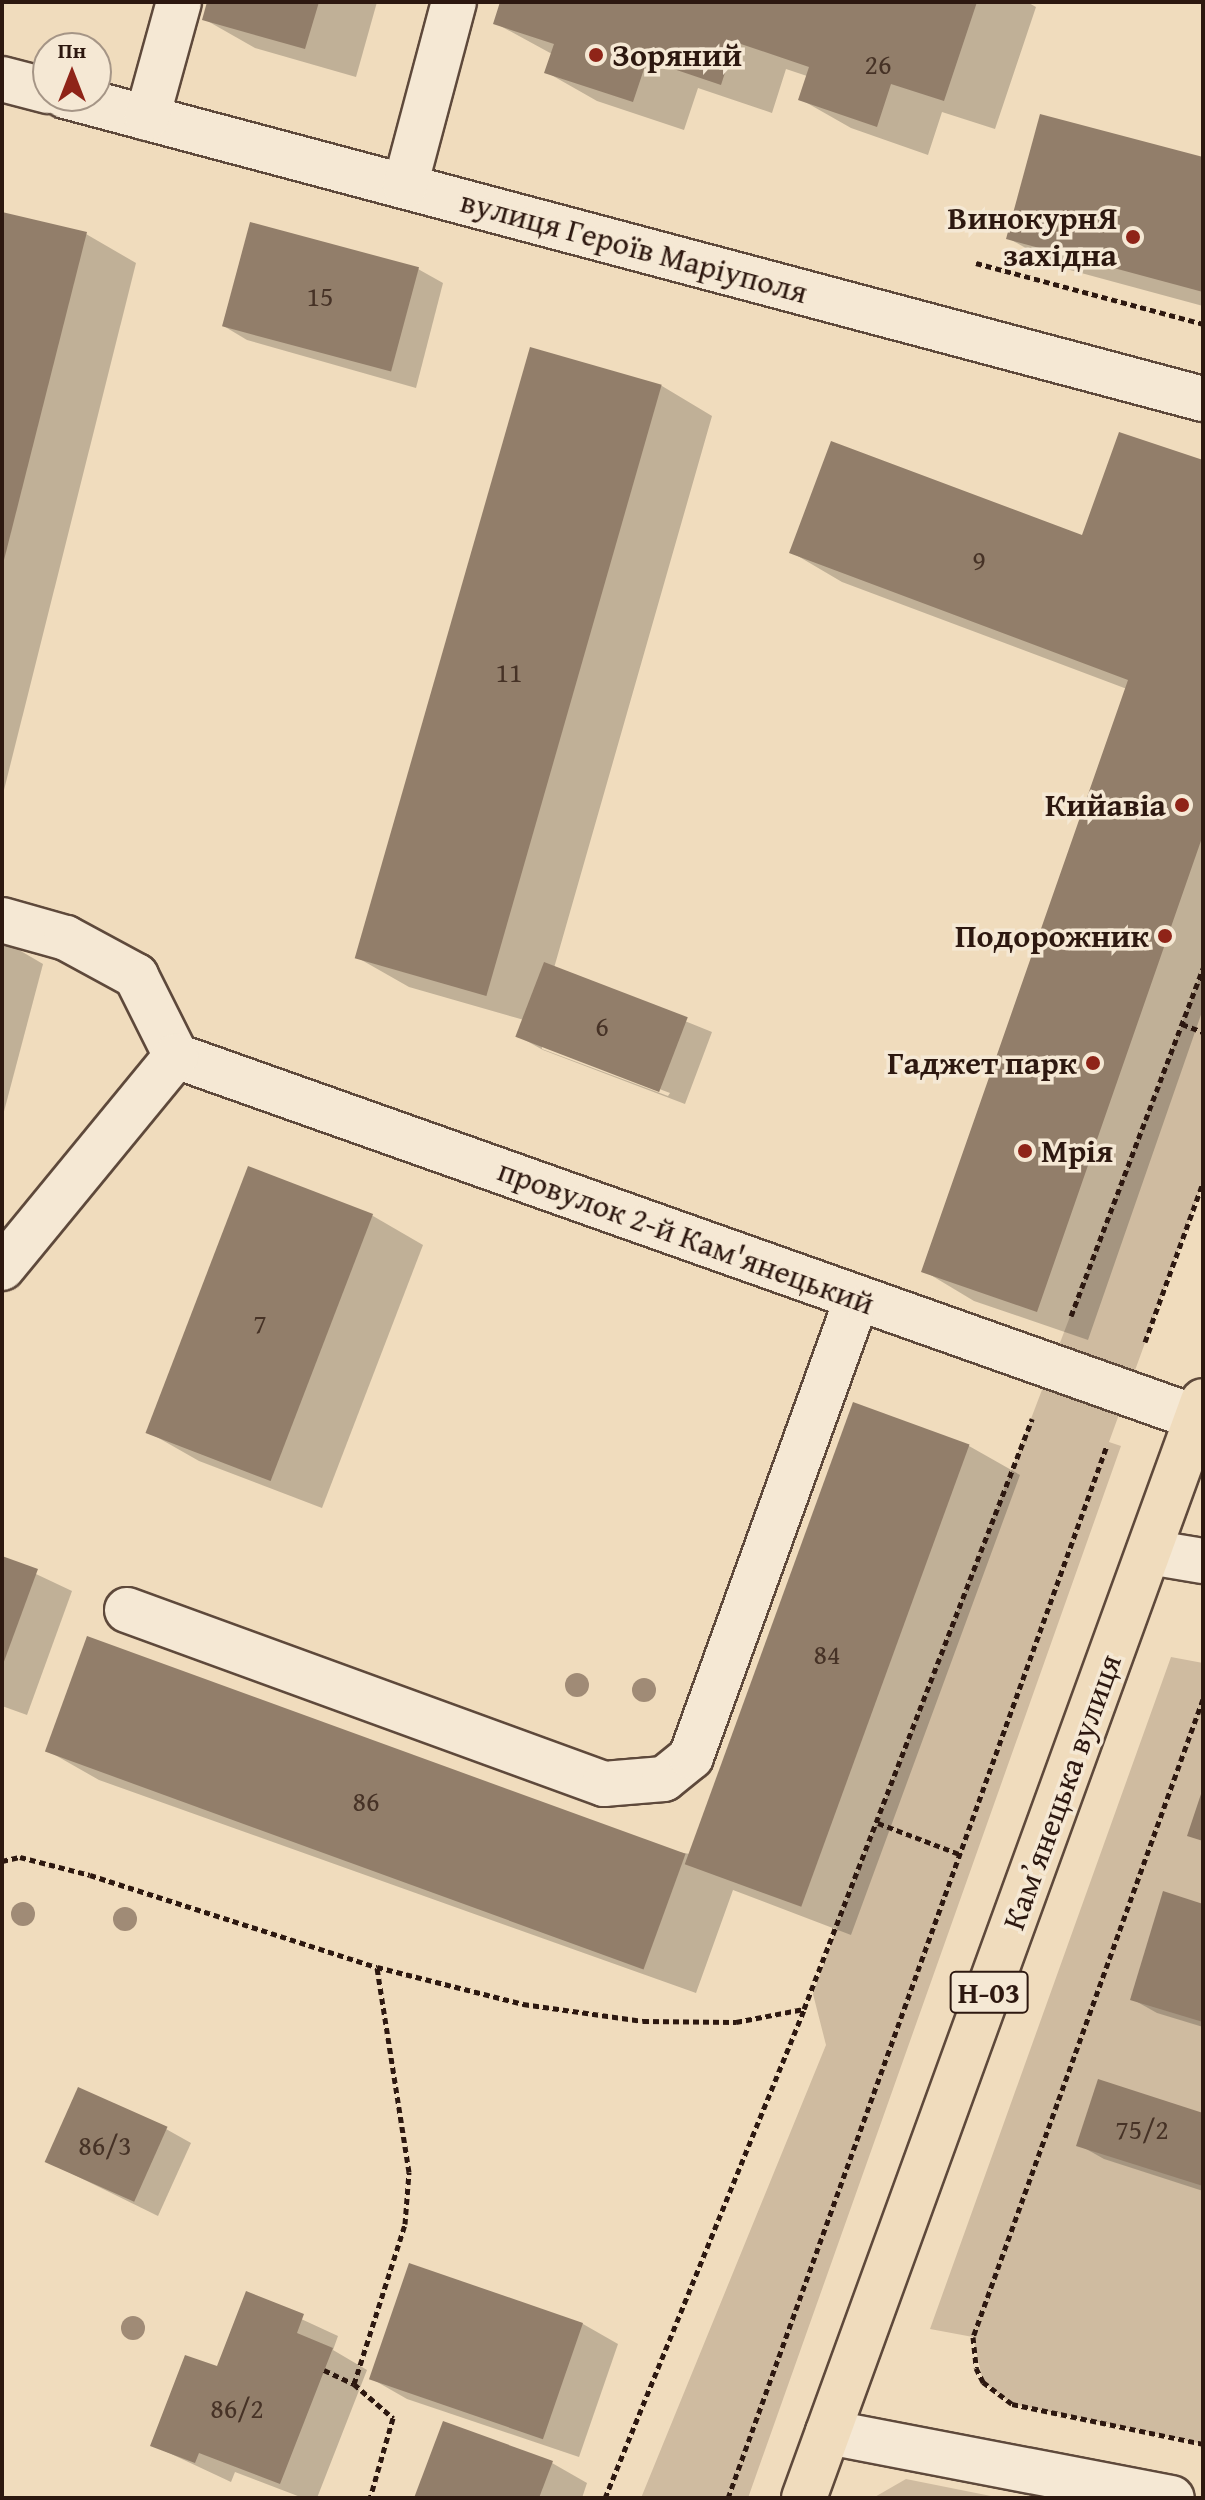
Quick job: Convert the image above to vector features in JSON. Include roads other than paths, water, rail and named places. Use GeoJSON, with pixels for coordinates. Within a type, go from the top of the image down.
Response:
{"type":"FeatureCollection","features":[{"type":"Feature","properties":{"kind":"main road","name":"Камʼянецька вулиця"},"geometry":{"type":"LineString","coordinates":[[804,2498],[1200,1410]]}},
{"type":"Feature","properties":{"kind":"street"},"geometry":{"type":"LineString","coordinates":[[147,118],[179,2]]}},
{"type":"Feature","properties":{"kind":"street"},"geometry":{"type":"LineString","coordinates":[[405,186],[454,2]]}},
{"type":"Feature","properties":{"kind":"street"},"geometry":{"type":"LineString","coordinates":[[2,79],[32,87]]}},
{"type":"Feature","properties":{"kind":"street","name":"вулиця Героїв Маріуполя"},"geometry":{"type":"LineString","coordinates":[[112,109],[1203,399]]}},
{"type":"Feature","properties":{"kind":"street"},"geometry":{"type":"LineString","coordinates":[[2,920],[66,938],[136,976],[176,1056],[2,1268]]}},
{"type":"Feature","properties":{"kind":"street","name":"провулок 2-й Кам'янецький"},"geometry":{"type":"LineString","coordinates":[[176,1056],[1126,1392],[1200,1410]]}},
{"type":"Feature","properties":{"kind":"street"},"geometry":{"type":"LineString","coordinates":[[127,1610],[604,1784],[664,1779],[691,1757],[857,1298]]}},
{"type":"Feature","properties":{"kind":"street"},"geometry":{"type":"LineString","coordinates":[[1149,1552],[1203,1561]]}},
{"type":"Feature","properties":{"kind":"street"},"geometry":{"type":"LineString","coordinates":[[828,2432],[1172,2498]]}},
{"type":"Feature","properties":{"kind":"place","name":"Зоряний"},"geometry":{"type":"Point","coordinates":[596,55]}},
{"type":"Feature","properties":{"kind":"place","name":"ВинокурнЯ західна"},"geometry":{"type":"Point","coordinates":[1133,237]}},
{"type":"Feature","properties":{"kind":"place","name":"Кийавіа"},"geometry":{"type":"Point","coordinates":[1182,805]}},
{"type":"Feature","properties":{"kind":"place","name":"Подорожник"},"geometry":{"type":"Point","coordinates":[1165,936]}},
{"type":"Feature","properties":{"kind":"place","name":"Гаджет парк"},"geometry":{"type":"Point","coordinates":[1093,1063]}},
{"type":"Feature","properties":{"kind":"place","name":"Мрія"},"geometry":{"type":"Point","coordinates":[1025,1151]}}]}
